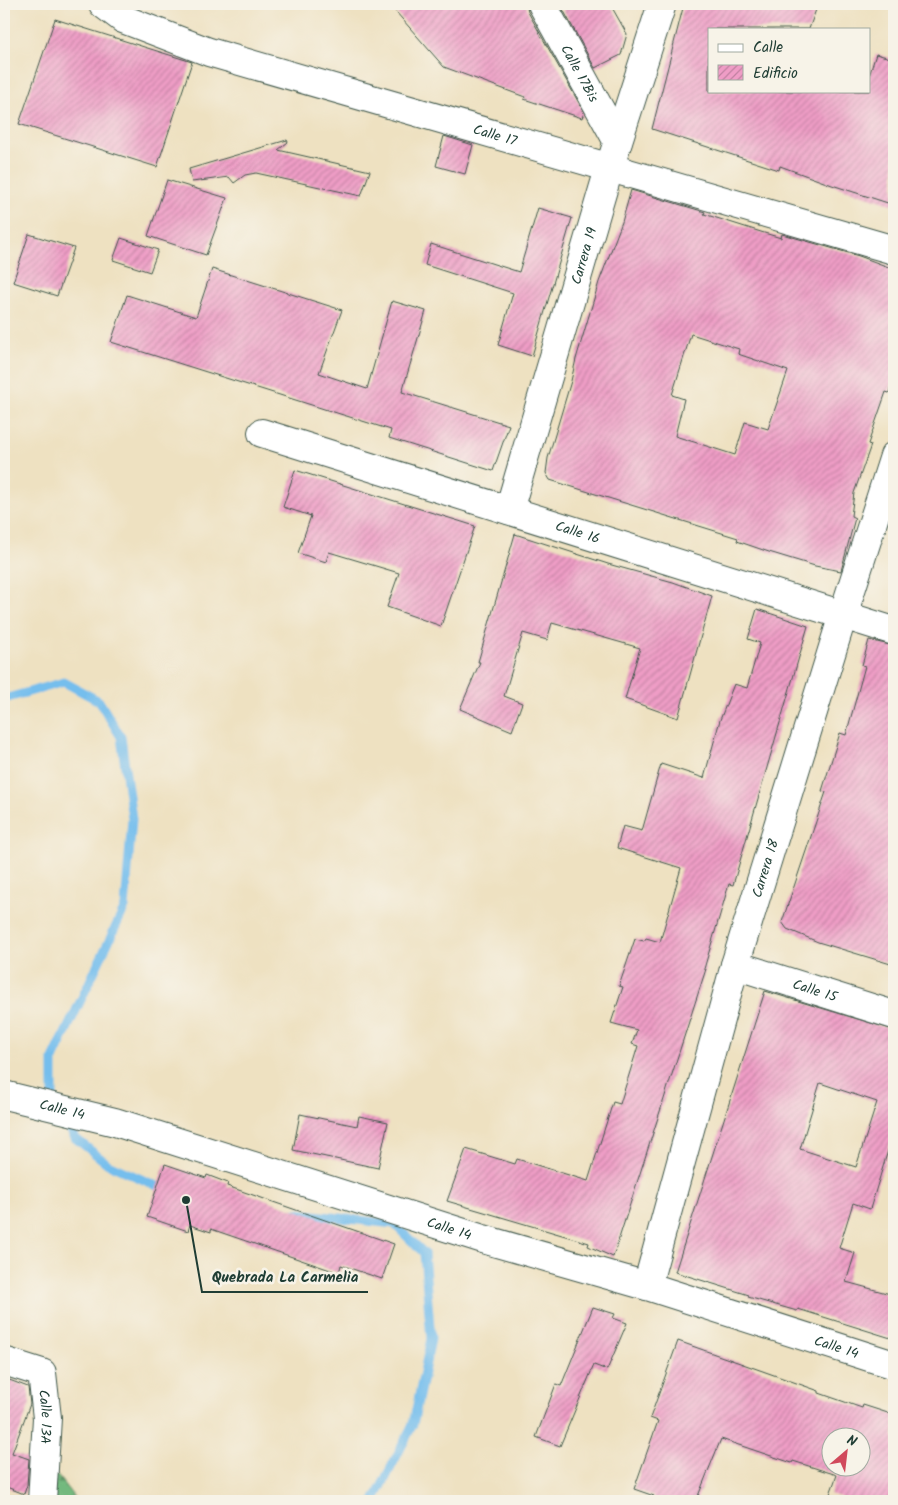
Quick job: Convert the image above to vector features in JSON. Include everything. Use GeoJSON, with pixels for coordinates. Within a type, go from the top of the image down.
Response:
{"type":"FeatureCollection","features":[{"type":"Feature","properties":{"kind":"street","name":"Calle 17"},"geometry":{"type":"LineString","coordinates":[[103,4],[123,19],[209,52],[894,250]]}},
{"type":"Feature","properties":{"kind":"street","name":"Calle 17Bis"},"geometry":{"type":"LineString","coordinates":[[542,4],[618,142]]}},
{"type":"Feature","properties":{"kind":"street","name":"Carrera 19"},"geometry":{"type":"LineString","coordinates":[[509,510],[618,142],[662,4]]}},
{"type":"Feature","properties":{"kind":"street","name":"Calle 16"},"geometry":{"type":"LineString","coordinates":[[262,433],[894,631]]}},
{"type":"Feature","properties":{"kind":"street","name":"Carrera 18"},"geometry":{"type":"LineString","coordinates":[[648,1286],[735,965],[843,614],[894,456]]}},
{"type":"Feature","properties":{"kind":"street","name":"Calle 15"},"geometry":{"type":"LineString","coordinates":[[735,965],[894,1015]]}},
{"type":"Feature","properties":{"kind":"street","name":"Calle 14"},"geometry":{"type":"LineString","coordinates":[[4,1095],[115,1122],[483,1239],[648,1286],[894,1365]]}},
{"type":"Feature","properties":{"kind":"street","name":"Calle 13A"},"geometry":{"type":"LineString","coordinates":[[4,1361],[42,1373],[47,1418],[42,1501]]}},
{"type":"Feature","properties":{"kind":"green space"},"geometry":{"type":"Polygon","coordinates":[[[49,1465],[77,1501],[39,1501],[49,1465]]]}},
{"type":"Feature","properties":{"kind":"building"},"geometry":{"type":"Polygon","coordinates":[[[389,4],[526,4],[528,12],[584,112],[582,118],[524,99],[525,97],[444,67],[389,4]]]}},
{"type":"Feature","properties":{"kind":"building"},"geometry":{"type":"Polygon","coordinates":[[[560,4],[610,4],[627,34],[621,55],[595,68],[560,4]]]}},
{"type":"Feature","properties":{"kind":"building"},"geometry":{"type":"Polygon","coordinates":[[[684,4],[818,4],[809,28],[708,28],[708,92],[870,92],[870,73],[876,54],[894,59],[894,205],[780,166],[779,170],[652,129],[684,4]]]}},
{"type":"Feature","properties":{"kind":"building"},"geometry":{"type":"Polygon","coordinates":[[[55,19],[192,62],[157,167],[19,124],[55,19]]]}},
{"type":"Feature","properties":{"kind":"building"},"geometry":{"type":"Polygon","coordinates":[[[444,136],[473,145],[465,174],[436,166],[444,136]]]}},
{"type":"Feature","properties":{"kind":"building"},"geometry":{"type":"Polygon","coordinates":[[[287,140],[288,142],[278,150],[370,171],[361,196],[256,173],[245,175],[234,183],[229,177],[192,182],[189,169],[287,140]]]}},
{"type":"Feature","properties":{"kind":"building"},"geometry":{"type":"Polygon","coordinates":[[[167,180],[227,198],[206,255],[148,236],[167,180]]]}},
{"type":"Feature","properties":{"kind":"building"},"geometry":{"type":"Polygon","coordinates":[[[631,190],[705,212],[704,214],[761,232],[781,238],[782,234],[859,256],[894,269],[894,378],[889,393],[886,392],[868,444],[871,445],[854,493],[851,516],[855,518],[841,571],[815,566],[769,552],[737,541],[738,538],[550,480],[546,473],[548,458],[599,282],[622,222],[631,190]],[[691,334],[672,395],[684,399],[675,436],[735,455],[745,422],[768,429],[788,371],[738,354],[739,349],[691,334]]]}},
{"type":"Feature","properties":{"kind":"building"},"geometry":{"type":"Polygon","coordinates":[[[538,208],[572,218],[532,356],[498,345],[513,293],[425,265],[431,244],[519,272],[538,208]]]}},
{"type":"Feature","properties":{"kind":"building"},"geometry":{"type":"Polygon","coordinates":[[[29,234],[74,248],[57,296],[13,282],[29,234]]]}},
{"type":"Feature","properties":{"kind":"building"},"geometry":{"type":"Polygon","coordinates":[[[121,238],[158,250],[150,272],[113,260],[121,238]]]}},
{"type":"Feature","properties":{"kind":"building"},"geometry":{"type":"Polygon","coordinates":[[[212,269],[342,310],[319,373],[367,389],[392,301],[426,311],[402,392],[509,425],[493,471],[389,438],[391,430],[111,342],[127,295],[196,317],[212,269]]]}},
{"type":"Feature","properties":{"kind":"building"},"geometry":{"type":"Polygon","coordinates":[[[295,470],[475,526],[441,626],[387,607],[399,573],[329,552],[326,562],[298,553],[311,516],[283,507],[295,470]]]}},
{"type":"Feature","properties":{"kind":"building"},"geometry":{"type":"Polygon","coordinates":[[[515,534],[608,564],[673,582],[712,596],[678,718],[625,699],[640,648],[552,623],[547,640],[523,633],[504,696],[522,703],[512,731],[460,709],[480,662],[478,662],[515,534]]]}},
{"type":"Feature","properties":{"kind":"building"},"geometry":{"type":"Polygon","coordinates":[[[757,609],[808,626],[733,885],[729,884],[704,969],[706,969],[613,1257],[588,1246],[589,1243],[447,1201],[466,1149],[515,1164],[517,1159],[588,1181],[613,1102],[620,1104],[638,1046],[632,1044],[637,1030],[611,1023],[623,987],[619,986],[635,939],[644,941],[646,938],[660,942],[681,868],[617,848],[623,826],[642,831],[661,764],[704,778],[720,720],[734,684],[747,688],[760,643],[748,639],[757,609]]]}},
{"type":"Feature","properties":{"kind":"building"},"geometry":{"type":"Polygon","coordinates":[[[869,640],[894,646],[894,965],[818,942],[787,929],[782,922],[826,792],[822,791],[840,733],[846,735],[865,666],[862,665],[869,640]]]}},
{"type":"Feature","properties":{"kind":"building"},"geometry":{"type":"Polygon","coordinates":[[[765,991],[894,1030],[894,1131],[870,1209],[853,1203],[839,1248],[855,1253],[846,1282],[894,1295],[894,1339],[798,1309],[797,1311],[748,1297],[749,1295],[675,1272],[765,991]],[[820,1083],[800,1149],[856,1167],[877,1102],[820,1083]]]}},
{"type":"Feature","properties":{"kind":"building"},"geometry":{"type":"Polygon","coordinates":[[[300,1114],[357,1126],[359,1116],[388,1122],[378,1168],[293,1150],[300,1114]]]}},
{"type":"Feature","properties":{"kind":"building"},"geometry":{"type":"Polygon","coordinates":[[[165,1164],[206,1178],[207,1175],[228,1183],[227,1186],[394,1244],[382,1279],[341,1265],[339,1273],[211,1229],[211,1232],[190,1225],[188,1231],[147,1217],[165,1164]]]}},
{"type":"Feature","properties":{"kind":"building"},"geometry":{"type":"Polygon","coordinates":[[[593,1307],[615,1314],[613,1318],[627,1323],[607,1370],[594,1365],[560,1446],[536,1437],[556,1384],[561,1386],[593,1307]]]}},
{"type":"Feature","properties":{"kind":"building"},"geometry":{"type":"Polygon","coordinates":[[[678,1341],[862,1408],[863,1405],[894,1415],[894,1501],[852,1501],[830,1494],[836,1478],[870,1478],[870,1428],[820,1428],[820,1470],[793,1461],[792,1463],[721,1439],[696,1501],[651,1501],[654,1496],[634,1489],[658,1421],[650,1418],[678,1341]]]}},
{"type":"Feature","properties":{"kind":"building"},"geometry":{"type":"Polygon","coordinates":[[[4,1378],[28,1387],[30,1404],[12,1453],[29,1459],[27,1485],[24,1494],[4,1486],[4,1378]]]}},
{"type":"Feature","properties":{"kind":"waterway"},"geometry":{"type":"LineString","coordinates":[[4,699],[64,682],[99,701],[121,737],[132,819],[125,907],[53,1059],[53,1102]]}},
{"type":"Feature","properties":{"kind":"waterway"},"geometry":{"type":"LineString","coordinates":[[61,1115],[75,1138],[108,1164],[168,1191]]}},
{"type":"Feature","properties":{"kind":"waterway"},"geometry":{"type":"LineString","coordinates":[[296,1213],[394,1224],[424,1253],[431,1339],[413,1424],[374,1501]]}},
{"type":"Feature","properties":{"kind":"place","name":"Quebrada La Carmelia"},"geometry":{"type":"Point","coordinates":[186,1200]}}]}
